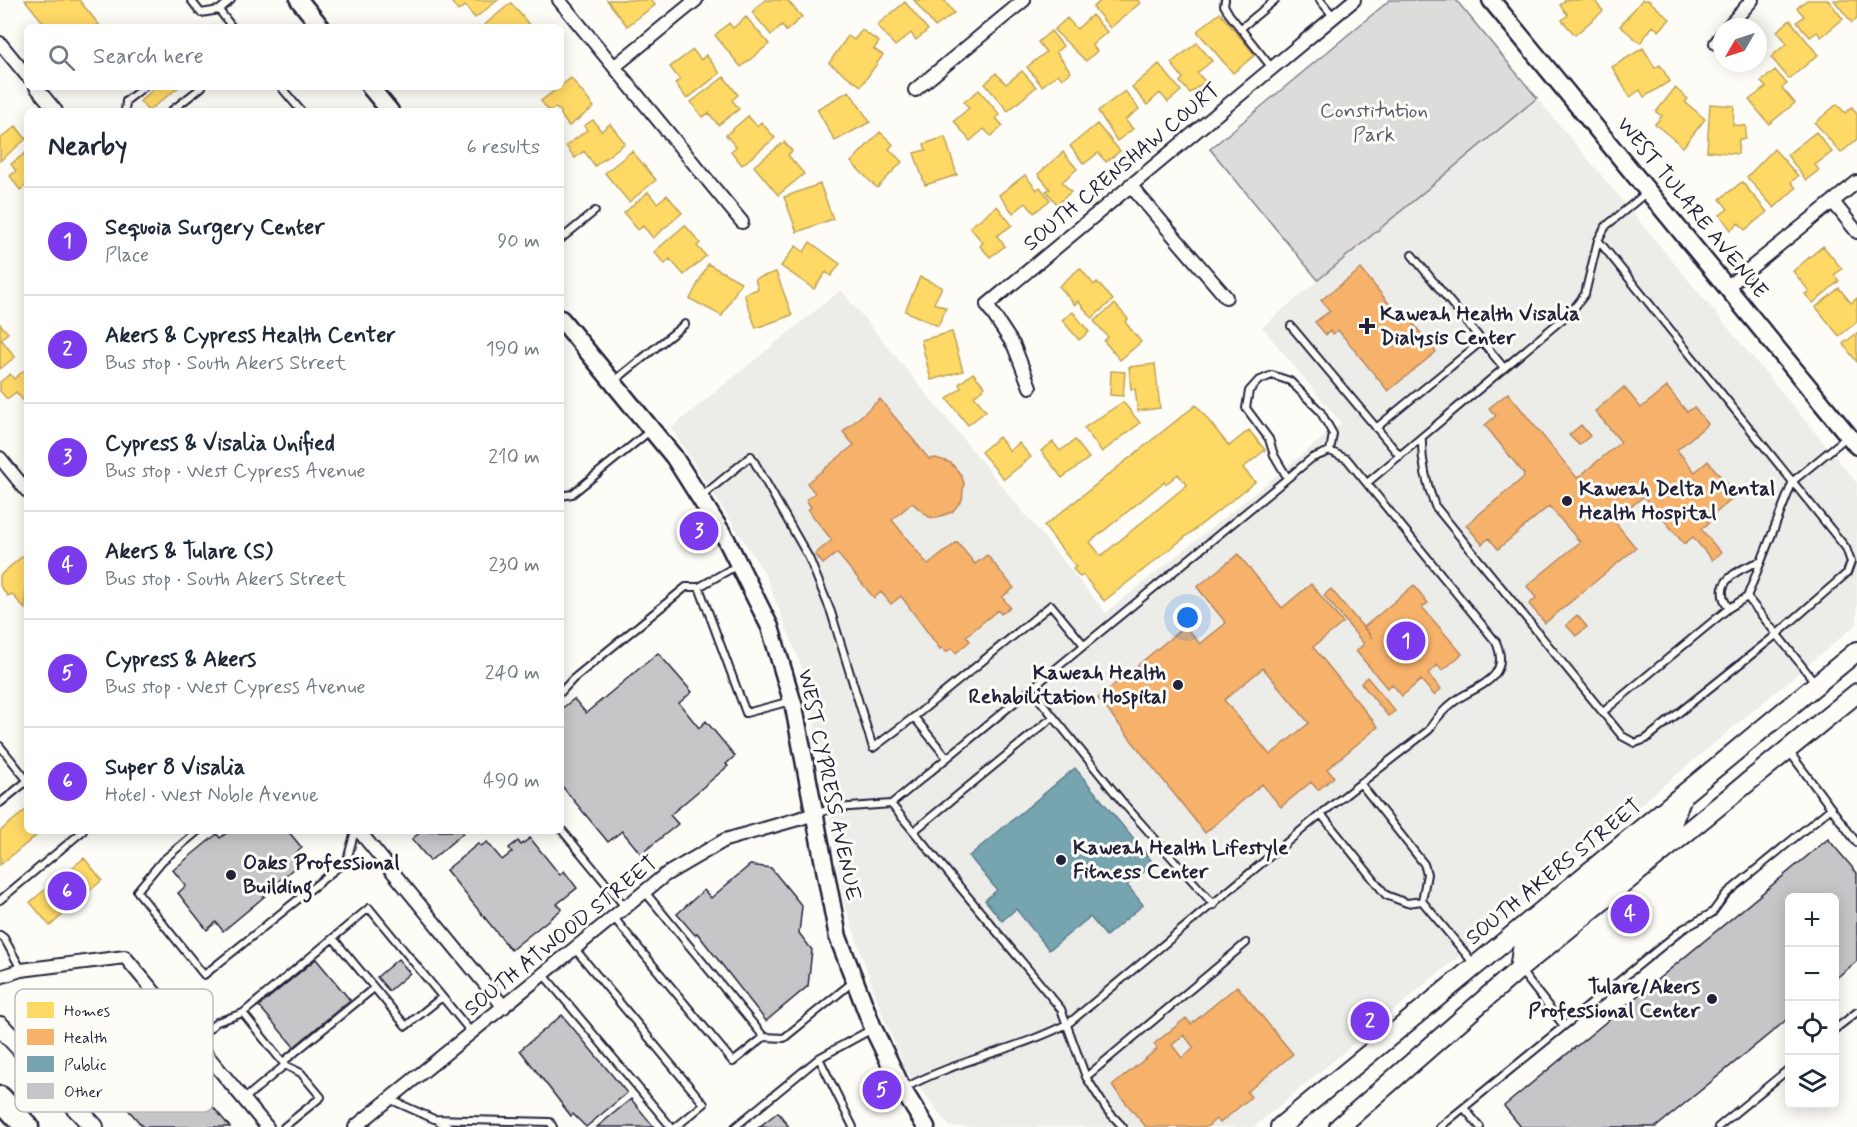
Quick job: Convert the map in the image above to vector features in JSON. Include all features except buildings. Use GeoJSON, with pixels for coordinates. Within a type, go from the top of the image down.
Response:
{"type":"FeatureCollection","features":[{"type":"Feature","properties":{"kind":"highway"},"geometry":{"type":"LineString","coordinates":[[0,1098],[27,1127]]}},
{"type":"Feature","properties":{"kind":"main road","name":"SOUTH AKERS STREET"},"geometry":{"type":"LineString","coordinates":[[1280,1127],[1857,651]]}},
{"type":"Feature","properties":{"kind":"main road"},"geometry":{"type":"LineString","coordinates":[[1339,1127],[1519,969],[1857,693]]}},
{"type":"Feature","properties":{"kind":"main road"},"geometry":{"type":"LineString","coordinates":[[1519,969],[1522,950],[1527,943],[1673,821],[1683,795]]}},
{"type":"Feature","properties":{"kind":"main road"},"geometry":{"type":"LineString","coordinates":[[0,1026],[15,1042]]}},
{"type":"Feature","properties":{"kind":"main road"},"geometry":{"type":"LineString","coordinates":[[80,1112],[94,1127]]}},
{"type":"Feature","properties":{"kind":"street"},"geometry":{"type":"LineString","coordinates":[[299,0],[319,24]]}},
{"type":"Feature","properties":{"kind":"street"},"geometry":{"type":"LineString","coordinates":[[559,0],[742,222]]}},
{"type":"Feature","properties":{"kind":"street"},"geometry":{"type":"LineString","coordinates":[[614,68],[696,0]]}},
{"type":"Feature","properties":{"kind":"street"},"geometry":{"type":"LineString","coordinates":[[915,90],[1024,0]]}},
{"type":"Feature","properties":{"kind":"street","name":"SOUTH CRENSHAW COURT"},"geometry":{"type":"LineString","coordinates":[[1030,387],[1014,346],[987,305],[1354,0]]}},
{"type":"Feature","properties":{"kind":"street","name":"WEST TULARE AVENUE"},"geometry":{"type":"LineString","coordinates":[[1491,0],[1853,441]]}},
{"type":"Feature","properties":{"kind":"street"},"geometry":{"type":"LineString","coordinates":[[1736,18],[1752,0]]}},
{"type":"Feature","properties":{"kind":"street"},"geometry":{"type":"LineString","coordinates":[[2,51],[24,73]]}},
{"type":"Feature","properties":{"kind":"street"},"geometry":{"type":"LineString","coordinates":[[38,90],[54,108]]}},
{"type":"Feature","properties":{"kind":"street"},"geometry":{"type":"LineString","coordinates":[[372,90],[386,108]]}},
{"type":"Feature","properties":{"kind":"street"},"geometry":{"type":"LineString","coordinates":[[1727,287],[1857,182]]}},
{"type":"Feature","properties":{"kind":"street"},"geometry":{"type":"LineString","coordinates":[[1130,185],[1226,297]]}},
{"type":"Feature","properties":{"kind":"street"},"geometry":{"type":"LineString","coordinates":[[1833,202],[1857,232]]}},
{"type":"Feature","properties":{"kind":"street","name":"WEST CYPRESS AVENUE"},"geometry":{"type":"LineString","coordinates":[[564,323],[674,457],[738,565],[770,627],[792,701],[812,815],[838,937],[873,1028],[903,1090],[926,1127]]}},
{"type":"Feature","properties":{"kind":"street"},"geometry":{"type":"LineString","coordinates":[[0,458],[24,487]]}},
{"type":"Feature","properties":{"kind":"street","name":"SOUTH ATWOOD STREET"},"geometry":{"type":"LineString","coordinates":[[356,1127],[665,875],[725,840],[812,815]]}},
{"type":"Feature","properties":{"kind":"street"},"geometry":{"type":"LineString","coordinates":[[360,834],[504,1007]]}},
{"type":"Feature","properties":{"kind":"street"},"geometry":{"type":"LineString","coordinates":[[0,977],[21,970],[125,957],[152,989]]}},
{"type":"Feature","properties":{"kind":"street"},"geometry":{"type":"LineString","coordinates":[[213,1062],[267,1127]]}},
{"type":"Feature","properties":{"kind":"lane"},"geometry":{"type":"LineString","coordinates":[[191,0],[201,13],[219,10],[231,0]]}},
{"type":"Feature","properties":{"kind":"lane"},"geometry":{"type":"LineString","coordinates":[[1225,0],[1225,9],[1272,68]]}},
{"type":"Feature","properties":{"kind":"lane"},"geometry":{"type":"LineString","coordinates":[[1240,29],[1275,0]]}},
{"type":"Feature","properties":{"kind":"lane"},"geometry":{"type":"LineString","coordinates":[[1320,0],[1334,17]]}},
{"type":"Feature","properties":{"kind":"lane"},"geometry":{"type":"LineString","coordinates":[[219,10],[230,24]]}},
{"type":"Feature","properties":{"kind":"lane"},"geometry":{"type":"LineString","coordinates":[[125,108],[126,101],[140,90]]}},
{"type":"Feature","properties":{"kind":"lane"},"geometry":{"type":"LineString","coordinates":[[175,108],[198,90]]}},
{"type":"Feature","properties":{"kind":"lane"},"geometry":{"type":"LineString","coordinates":[[284,90],[298,108]]}},
{"type":"Feature","properties":{"kind":"lane"},"geometry":{"type":"LineString","coordinates":[[1367,483],[1571,312],[1585,294],[1598,240],[1606,226],[1649,191]]}},
{"type":"Feature","properties":{"kind":"lane"},"geometry":{"type":"LineString","coordinates":[[564,237],[596,211]]}},
{"type":"Feature","properties":{"kind":"lane"},"geometry":{"type":"LineString","coordinates":[[1422,437],[1425,476],[1435,506],[1622,736],[1635,743],[1646,739],[1776,635],[1847,573],[1851,562],[1846,548],[1598,240]]}},
{"type":"Feature","properties":{"kind":"lane"},"geometry":{"type":"LineString","coordinates":[[1412,255],[1504,368]]}},
{"type":"Feature","properties":{"kind":"lane"},"geometry":{"type":"LineString","coordinates":[[613,382],[685,324]]}},
{"type":"Feature","properties":{"kind":"lane"},"geometry":{"type":"LineString","coordinates":[[1291,326],[1400,456]]}},
{"type":"Feature","properties":{"kind":"lane"},"geometry":{"type":"LineString","coordinates":[[1376,428],[1482,340]]}},
{"type":"Feature","properties":{"kind":"lane"},"geometry":{"type":"LineString","coordinates":[[1287,477],[1274,455],[1269,439],[1246,408],[1246,397],[1258,381],[1272,375],[1290,381],[1300,390],[1334,434],[1330,452]]}},
{"type":"Feature","properties":{"kind":"lane"},"geometry":{"type":"LineString","coordinates":[[564,495],[572,494],[651,429]]}},
{"type":"Feature","properties":{"kind":"lane"},"geometry":{"type":"LineString","coordinates":[[1603,712],[1729,608],[1746,597],[1793,481],[1853,441]]}},
{"type":"Feature","properties":{"kind":"lane"},"geometry":{"type":"LineString","coordinates":[[812,815],[836,808],[891,804],[1287,477],[1312,458],[1330,452],[1347,459],[1496,642],[1501,653],[1501,663],[1494,676],[1479,689],[1465,695],[1436,718],[1429,730],[1321,814],[1214,905],[1067,1024],[1043,1037],[944,1068],[903,1090]]}},
{"type":"Feature","properties":{"kind":"lane"},"geometry":{"type":"LineString","coordinates":[[700,498],[751,456],[809,558],[831,612],[873,748],[1051,605],[1084,645]]}},
{"type":"Feature","properties":{"kind":"lane"},"geometry":{"type":"LineString","coordinates":[[1729,608],[1723,595],[1726,580],[1736,571],[1759,562]]}},
{"type":"Feature","properties":{"kind":"lane"},"geometry":{"type":"LineString","coordinates":[[564,689],[686,587],[699,587],[738,565]]}},
{"type":"Feature","properties":{"kind":"lane"},"geometry":{"type":"LineString","coordinates":[[699,587],[746,713],[792,701]]}},
{"type":"Feature","properties":{"kind":"lane"},"geometry":{"type":"LineString","coordinates":[[1746,597],[1817,684]]}},
{"type":"Feature","properties":{"kind":"lane"},"geometry":{"type":"LineString","coordinates":[[1031,689],[1124,804],[1214,905]]}},
{"type":"Feature","properties":{"kind":"lane"},"geometry":{"type":"LineString","coordinates":[[914,717],[947,758]]}},
{"type":"Feature","properties":{"kind":"lane"},"geometry":{"type":"LineString","coordinates":[[914,831],[1053,717]]}},
{"type":"Feature","properties":{"kind":"lane"},"geometry":{"type":"LineString","coordinates":[[0,746],[24,777]]}},
{"type":"Feature","properties":{"kind":"lane"},"geometry":{"type":"LineString","coordinates":[[1788,750],[1857,843]]}},
{"type":"Feature","properties":{"kind":"lane"},"geometry":{"type":"LineString","coordinates":[[0,803],[24,783]]}},
{"type":"Feature","properties":{"kind":"lane"},"geometry":{"type":"LineString","coordinates":[[1360,783],[1424,864],[1427,874],[1422,901],[1475,966]]}},
{"type":"Feature","properties":{"kind":"lane"},"geometry":{"type":"LineString","coordinates":[[891,804],[1061,1009],[1086,1077],[1107,1110],[1123,1127]]}},
{"type":"Feature","properties":{"kind":"lane"},"geometry":{"type":"LineString","coordinates":[[1440,1127],[1683,929],[1712,913],[1726,894],[1831,808]]}},
{"type":"Feature","properties":{"kind":"lane"},"geometry":{"type":"LineString","coordinates":[[1321,814],[1386,895],[1407,903],[1422,901]]}},
{"type":"Feature","properties":{"kind":"lane"},"geometry":{"type":"LineString","coordinates":[[564,833],[626,908]]}},
{"type":"Feature","properties":{"kind":"lane"},"geometry":{"type":"LineString","coordinates":[[0,900],[79,834]]}},
{"type":"Feature","properties":{"kind":"lane"},"geometry":{"type":"LineString","coordinates":[[194,834],[162,861],[137,891],[204,975],[347,860],[356,834]]}},
{"type":"Feature","properties":{"kind":"lane"},"geometry":{"type":"LineString","coordinates":[[645,892],[764,1037]]}},
{"type":"Feature","properties":{"kind":"lane"},"geometry":{"type":"LineString","coordinates":[[213,1025],[217,1022],[243,1014],[369,908],[472,1033]]}},
{"type":"Feature","properties":{"kind":"lane"},"geometry":{"type":"LineString","coordinates":[[614,918],[733,1062],[764,1037],[784,1038],[855,981]]}},
{"type":"Feature","properties":{"kind":"lane"},"geometry":{"type":"LineString","coordinates":[[0,935],[4,938],[21,970]]}},
{"type":"Feature","properties":{"kind":"lane"},"geometry":{"type":"LineString","coordinates":[[333,938],[406,1026],[442,997]]}},
{"type":"Feature","properties":{"kind":"lane"},"geometry":{"type":"LineString","coordinates":[[1086,1077],[1246,943]]}},
{"type":"Feature","properties":{"kind":"lane"},"geometry":{"type":"LineString","coordinates":[[575,949],[704,1104],[675,1127]]}},
{"type":"Feature","properties":{"kind":"lane"},"geometry":{"type":"LineString","coordinates":[[1519,969],[1564,1026]]}},
{"type":"Feature","properties":{"kind":"lane"},"geometry":{"type":"LineString","coordinates":[[544,975],[671,1127]]}},
{"type":"Feature","properties":{"kind":"lane"},"geometry":{"type":"LineString","coordinates":[[244,1099],[374,988]]}},
{"type":"Feature","properties":{"kind":"lane"},"geometry":{"type":"LineString","coordinates":[[1839,1026],[1857,1012]]}},
{"type":"Feature","properties":{"kind":"lane"},"geometry":{"type":"LineString","coordinates":[[243,1014],[284,1063],[301,1073],[321,1097],[284,1127]]}},
{"type":"Feature","properties":{"kind":"lane"},"geometry":{"type":"LineString","coordinates":[[735,1127],[819,1058],[873,1028]]}},
{"type":"Feature","properties":{"kind":"lane"},"geometry":{"type":"LineString","coordinates":[[819,1058],[853,1127]]}},
{"type":"Feature","properties":{"kind":"lane"},"geometry":{"type":"LineString","coordinates":[[1719,1127],[1785,1072]]}},
{"type":"Feature","properties":{"kind":"lane"},"geometry":{"type":"LineString","coordinates":[[389,1099],[450,1127]]}},
{"type":"Feature","properties":{"kind":"lane"},"geometry":{"type":"LineString","coordinates":[[1464,1108],[1480,1127]]}},
{"type":"Feature","properties":{"kind":"lane"},"geometry":{"type":"LineString","coordinates":[[434,1119],[551,1125]]}},
{"type":"Feature","properties":{"kind":"lane"},"geometry":{"type":"LineString","coordinates":[[539,1127],[551,1125]]}},
{"type":"Feature","properties":{"kind":"shaded area"},"geometry":{"type":"Polygon","coordinates":[[[1537,98],[1857,483],[1857,624],[1254,1127],[950,1127],[906,1070],[881,1011],[844,903],[808,683],[765,574],[671,428],[841,290],[1106,613],[1341,423],[1262,327],[1537,98]]]}},
{"type":"Feature","properties":{"kind":"green space","name":"Constitution Park"},"geometry":{"type":"Polygon","coordinates":[[[1390,0],[1456,0],[1537,98],[1318,280],[1210,149],[1390,0]]]}},
{"type":"Feature","properties":{"kind":"place","name":"Kaweah Health Visalia Dialysis Center"},"geometry":{"type":"Point","coordinates":[1367,326]}},
{"type":"Feature","properties":{"kind":"place","name":"Kaweah Delta Mental Health Hospital"},"geometry":{"type":"Point","coordinates":[1567,501]}},
{"type":"Feature","properties":{"kind":"place","name":"Cypress & Visalia Unified"},"geometry":{"type":"Point","coordinates":[699,531]}},
{"type":"Feature","properties":{"kind":"place","name":"Sequoia Surgery Center"},"geometry":{"type":"Point","coordinates":[1406,641]}},
{"type":"Feature","properties":{"kind":"place","name":"Kaweah Health Rehabilitation Hospital"},"geometry":{"type":"Point","coordinates":[1178,685]}},
{"type":"Feature","properties":{"kind":"place","name":"Kaweah Health Lifestyle Fitness Center"},"geometry":{"type":"Point","coordinates":[1061,860]}},
{"type":"Feature","properties":{"kind":"place","name":"Oaks Professional Building"},"geometry":{"type":"Point","coordinates":[231,875]}},
{"type":"Feature","properties":{"kind":"place","name":"Super 8 Visalia"},"geometry":{"type":"Point","coordinates":[67,891]}},
{"type":"Feature","properties":{"kind":"place","name":"Akers & Tulare (S)"},"geometry":{"type":"Point","coordinates":[1630,914]}},
{"type":"Feature","properties":{"kind":"place","name":"Tulare/Akers Professional Center"},"geometry":{"type":"Point","coordinates":[1712,999]}},
{"type":"Feature","properties":{"kind":"place","name":"Akers & Cypress Health Center"},"geometry":{"type":"Point","coordinates":[1370,1021]}},
{"type":"Feature","properties":{"kind":"place","name":"Cypress & Akers"},"geometry":{"type":"Point","coordinates":[882,1090]}}]}
